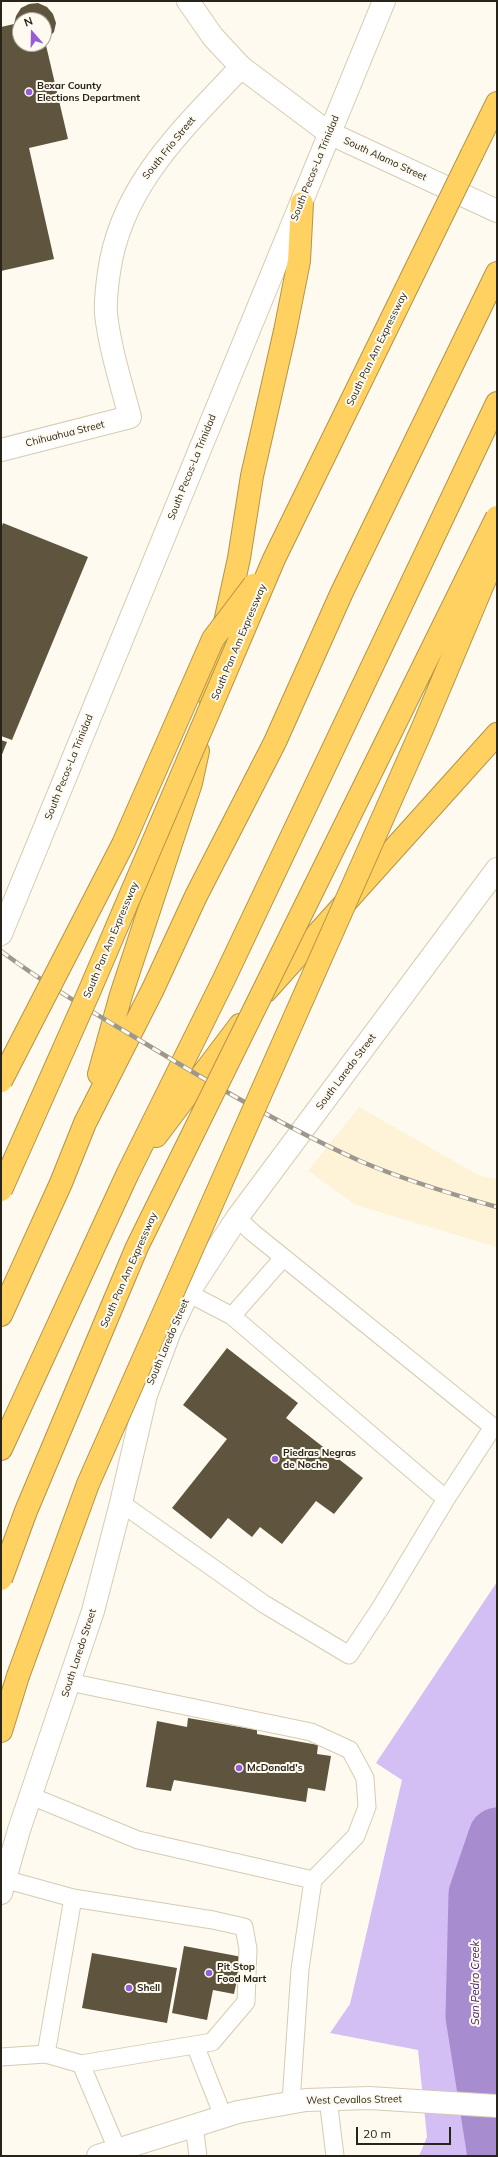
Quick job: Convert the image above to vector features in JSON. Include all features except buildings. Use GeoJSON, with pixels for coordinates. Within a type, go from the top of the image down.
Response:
{"type":"FeatureCollection","features":[{"type":"Feature","properties":{"kind":"highway","name":"South Pan Am Expressway"},"geometry":{"type":"LineString","coordinates":[[1,1190],[89,992],[274,559],[497,103]]}},
{"type":"Feature","properties":{"kind":"highway"},"geometry":{"type":"LineString","coordinates":[[85,1124],[121,995],[191,783],[239,558],[252,476],[299,261],[302,203]]}},
{"type":"Feature","properties":{"kind":"highway"},"geometry":{"type":"LineString","coordinates":[[1,1315],[61,1183],[85,1124],[153,989],[196,896],[275,742],[342,592],[497,273]]}},
{"type":"Feature","properties":{"kind":"highway"},"geometry":{"type":"LineString","coordinates":[[1,1449],[127,1175],[224,980],[497,403]]}},
{"type":"Feature","properties":{"kind":"highway","name":"South Pan Am Expressway"},"geometry":{"type":"LineString","coordinates":[[1,1579],[26,1511],[138,1247],[497,517]]}},
{"type":"Feature","properties":{"kind":"highway"},"geometry":{"type":"LineString","coordinates":[[1,1730],[18,1676],[88,1484],[423,727],[497,551]]}},
{"type":"Feature","properties":{"kind":"highway"},"geometry":{"type":"LineString","coordinates":[[1,1081],[123,844],[213,639],[274,559]]}},
{"type":"Feature","properties":{"kind":"highway"},"geometry":{"type":"LineString","coordinates":[[127,1175],[263,995],[497,734]]}},
{"type":"Feature","properties":{"kind":"main road"},"geometry":{"type":"LineString","coordinates":[[188,1],[213,38],[241,66]]}},
{"type":"Feature","properties":{"kind":"main road","name":"South Pecos-La Trinidad"},"geometry":{"type":"LineString","coordinates":[[1,934],[384,1]]}},
{"type":"Feature","properties":{"kind":"main road","name":"South Alamo Street"},"geometry":{"type":"LineString","coordinates":[[241,66],[329,133],[497,211]]}},
{"type":"Feature","properties":{"kind":"main road","name":"South Frio Street"},"geometry":{"type":"LineString","coordinates":[[130,417],[106,314],[106,291],[112,247],[128,205],[139,186],[165,150],[241,66]]}},
{"type":"Feature","properties":{"kind":"main road","name":"Chihuahua Street"},"geometry":{"type":"LineString","coordinates":[[1,450],[130,417]]}},
{"type":"Feature","properties":{"kind":"main road","name":"South Laredo Street"},"geometry":{"type":"LineString","coordinates":[[3,1886],[31,1796],[93,1611],[121,1504],[146,1395],[170,1331],[188,1293],[237,1218],[497,869]]}},
{"type":"Feature","properties":{"kind":"main road","name":"West Cevallos Street"},"geometry":{"type":"LineString","coordinates":[[108,2152],[223,2116],[291,2102],[369,2098],[441,2101],[497,2106]]}},
{"type":"Feature","properties":{"kind":"lane"},"geometry":{"type":"LineString","coordinates":[[121,1504],[264,1604],[349,1655],[381,1607],[446,1499],[493,1427],[283,1258],[237,1218]]}},
{"type":"Feature","properties":{"kind":"lane"},"geometry":{"type":"LineString","coordinates":[[232,1316],[283,1258]]}},
{"type":"Feature","properties":{"kind":"lane"},"geometry":{"type":"LineString","coordinates":[[188,1293],[232,1316],[446,1499]]}},
{"type":"Feature","properties":{"kind":"lane"},"geometry":{"type":"LineString","coordinates":[[69,1682],[311,1732],[350,1750],[364,1778],[367,1807],[356,1836],[314,1880],[300,1969],[291,2102]]}},
{"type":"Feature","properties":{"kind":"lane"},"geometry":{"type":"LineString","coordinates":[[31,1796],[138,1840],[314,1880]]}},
{"type":"Feature","properties":{"kind":"lane"},"geometry":{"type":"LineString","coordinates":[[1,2057],[46,2054],[81,2064],[212,2042],[246,2002],[248,1950],[244,1927],[213,1920],[3,1886]]}},
{"type":"Feature","properties":{"kind":"lane"},"geometry":{"type":"LineString","coordinates":[[46,2054],[73,1898]]}},
{"type":"Feature","properties":{"kind":"lane"},"geometry":{"type":"LineString","coordinates":[[195,2045],[223,2116]]}},
{"type":"Feature","properties":{"kind":"lane"},"geometry":{"type":"LineString","coordinates":[[81,2064],[108,2152]]}},
{"type":"Feature","properties":{"kind":"lane"},"geometry":{"type":"LineString","coordinates":[[328,2099],[334,2156]]}},
{"type":"Feature","properties":{"kind":"lane"},"geometry":{"type":"LineString","coordinates":[[194,2125],[198,2156]]}},
{"type":"Feature","properties":{"kind":"shaded area"},"geometry":{"type":"Polygon","coordinates":[[[359,1107],[478,1175],[497,1179],[497,1247],[356,1205],[308,1171],[359,1107]]]}},
{"type":"Feature","properties":{"kind":"shaded area"},"geometry":{"type":"Polygon","coordinates":[[[497,1582],[497,2156],[419,2156],[427,2137],[418,2050],[330,2033],[350,2004],[402,1780],[376,1763],[497,1582]]]}},
{"type":"Feature","properties":{"kind":"waterway","name":"San Pedro Creek"},"geometry":{"type":"LineString","coordinates":[[496,2156],[474,2016],[477,1894],[497,1836]]}},
{"type":"Feature","properties":{"kind":"railway"},"geometry":{"type":"LineString","coordinates":[[1,951],[38,978],[181,1065],[307,1136],[360,1161],[394,1174],[445,1192],[497,1207]]}},
{"type":"Feature","properties":{"kind":"place","name":"Bexar County Elections Department"},"geometry":{"type":"Point","coordinates":[29,92]}},
{"type":"Feature","properties":{"kind":"place","name":"Piedras Negras de Noche"},"geometry":{"type":"Point","coordinates":[275,1459]}},
{"type":"Feature","properties":{"kind":"place","name":"McDonald's"},"geometry":{"type":"Point","coordinates":[239,1768]}},
{"type":"Feature","properties":{"kind":"place","name":"Pit Stop Food Mart"},"geometry":{"type":"Point","coordinates":[209,1973]}},
{"type":"Feature","properties":{"kind":"place","name":"Shell"},"geometry":{"type":"Point","coordinates":[129,1988]}}]}
